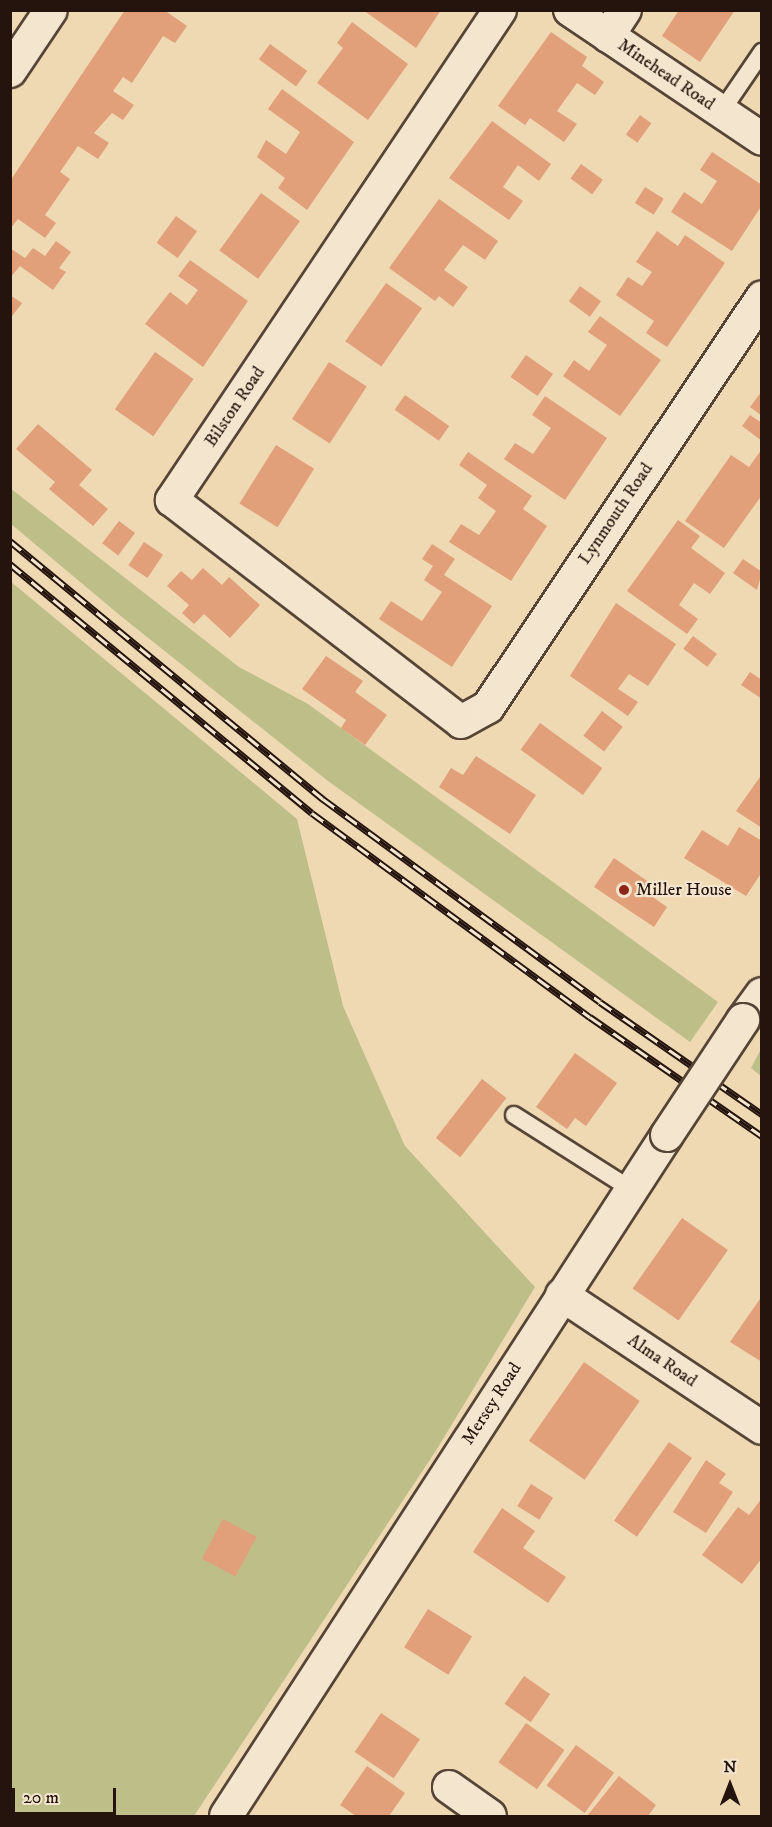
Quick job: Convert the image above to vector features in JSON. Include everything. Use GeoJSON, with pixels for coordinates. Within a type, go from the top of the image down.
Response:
{"type":"FeatureCollection","features":[{"type":"Feature","properties":{"kind":"street"},"geometry":{"type":"LineString","coordinates":[[12,64],[51,10]]}},
{"type":"Feature","properties":{"kind":"street","name":"Bilston Road"},"geometry":{"type":"LineString","coordinates":[[461,722],[172,500],[500,10]]}},
{"type":"Feature","properties":{"kind":"street","name":"Minehead Road"},"geometry":{"type":"LineString","coordinates":[[570,10],[762,139]]}},
{"type":"Feature","properties":{"kind":"street"},"geometry":{"type":"LineString","coordinates":[[608,36],[625,10]]}},
{"type":"Feature","properties":{"kind":"street","name":"Lynmouth Road"},"geometry":{"type":"LineString","coordinates":[[461,722],[488,706],[762,297]]}},
{"type":"Feature","properties":{"kind":"street","name":"Mersey Road"},"geometry":{"type":"LineString","coordinates":[[226,1816],[562,1295],[762,994]]}},
{"type":"Feature","properties":{"kind":"street","name":"Alma Road"},"geometry":{"type":"LineString","coordinates":[[562,1295],[762,1428]]}},
{"type":"Feature","properties":{"kind":"street"},"geometry":{"type":"LineString","coordinates":[[449,1787],[480,1814]]}},
{"type":"Feature","properties":{"kind":"lane"},"geometry":{"type":"LineString","coordinates":[[722,112],[762,52]]}},
{"type":"Feature","properties":{"kind":"lane"},"geometry":{"type":"LineString","coordinates":[[514,1115],[632,1190]]}},
{"type":"Feature","properties":{"kind":"green space"},"geometry":{"type":"Polygon","coordinates":[[[10,488],[239,667],[308,704],[718,1002],[690,1042],[328,781],[122,617],[11,524],[10,488]]]}},
{"type":"Feature","properties":{"kind":"green space"},"geometry":{"type":"Polygon","coordinates":[[[10,581],[297,819],[343,1006],[405,1146],[535,1287],[437,1449],[194,1816],[11,1816],[10,581]]]}},
{"type":"Feature","properties":{"kind":"green space"},"geometry":{"type":"Polygon","coordinates":[[[761,1049],[761,1076],[751,1068],[761,1049]]]}},
{"type":"Feature","properties":{"kind":"building"},"geometry":{"type":"Polygon","coordinates":[[[125,10],[164,10],[187,26],[175,43],[163,36],[132,83],[123,77],[113,91],[134,105],[123,120],[112,113],[94,133],[109,143],[98,159],[78,146],[60,172],[70,179],[45,215],[56,223],[45,238],[18,219],[10,229],[10,181],[125,10]]]}},
{"type":"Feature","properties":{"kind":"building"},"geometry":{"type":"Polygon","coordinates":[[[363,10],[441,10],[416,48],[363,10]]]}},
{"type":"Feature","properties":{"kind":"building"},"geometry":{"type":"Polygon","coordinates":[[[679,10],[735,10],[700,62],[662,36],[679,10]]]}},
{"type":"Feature","properties":{"kind":"building"},"geometry":{"type":"Polygon","coordinates":[[[352,22],[408,64],[368,120],[317,83],[343,48],[337,43],[352,22]]]}},
{"type":"Feature","properties":{"kind":"building"},"geometry":{"type":"Polygon","coordinates":[[[551,32],[587,57],[582,66],[604,82],[595,95],[577,83],[557,111],[577,124],[564,142],[530,118],[525,125],[498,106],[551,32]]]}},
{"type":"Feature","properties":{"kind":"building"},"geometry":{"type":"Polygon","coordinates":[[[270,44],[307,71],[296,86],[259,59],[270,44]]]}},
{"type":"Feature","properties":{"kind":"building"},"geometry":{"type":"Polygon","coordinates":[[[282,89],[354,142],[307,210],[278,188],[285,178],[257,157],[266,140],[286,154],[300,132],[268,109],[282,89]]]}},
{"type":"Feature","properties":{"kind":"building"},"geometry":{"type":"Polygon","coordinates":[[[640,115],[651,123],[637,143],[626,134],[640,115]]]}},
{"type":"Feature","properties":{"kind":"building"},"geometry":{"type":"Polygon","coordinates":[[[492,121],[551,164],[539,181],[518,165],[503,187],[523,201],[509,220],[449,178],[492,121]]]}},
{"type":"Feature","properties":{"kind":"building"},"geometry":{"type":"Polygon","coordinates":[[[712,152],[762,185],[762,205],[732,251],[671,212],[684,192],[702,204],[717,181],[700,170],[712,152]]]}},
{"type":"Feature","properties":{"kind":"building"},"geometry":{"type":"Polygon","coordinates":[[[581,164],[603,180],[592,194],[570,179],[581,164]]]}},
{"type":"Feature","properties":{"kind":"building"},"geometry":{"type":"Polygon","coordinates":[[[645,187],[664,199],[654,215],[635,203],[645,187]]]}},
{"type":"Feature","properties":{"kind":"building"},"geometry":{"type":"Polygon","coordinates":[[[261,193],[300,221],[258,279],[219,250],[261,193]]]}},
{"type":"Feature","properties":{"kind":"building"},"geometry":{"type":"Polygon","coordinates":[[[439,199],[498,241],[485,260],[463,245],[444,270],[468,287],[453,307],[439,296],[435,301],[389,268],[439,199]]]}},
{"type":"Feature","properties":{"kind":"building"},"geometry":{"type":"Polygon","coordinates":[[[176,216],[197,231],[178,258],[157,243],[176,216]]]}},
{"type":"Feature","properties":{"kind":"building"},"geometry":{"type":"Polygon","coordinates":[[[657,231],[678,246],[685,235],[725,263],[667,347],[646,333],[654,321],[616,295],[628,277],[642,286],[652,272],[636,262],[657,231]]]}},
{"type":"Feature","properties":{"kind":"building"},"geometry":{"type":"Polygon","coordinates":[[[56,241],[71,252],[59,268],[66,272],[53,290],[20,266],[10,278],[10,248],[25,258],[33,248],[45,256],[56,241]]]}},
{"type":"Feature","properties":{"kind":"building"},"geometry":{"type":"Polygon","coordinates":[[[190,260],[248,301],[203,367],[145,324],[170,292],[187,305],[198,290],[178,276],[190,260]]]}},
{"type":"Feature","properties":{"kind":"building"},"geometry":{"type":"Polygon","coordinates":[[[386,283],[422,308],[381,366],[345,341],[386,283]]]}},
{"type":"Feature","properties":{"kind":"building"},"geometry":{"type":"Polygon","coordinates":[[[580,286],[601,301],[590,317],[569,301],[580,286]]]}},
{"type":"Feature","properties":{"kind":"building"},"geometry":{"type":"Polygon","coordinates":[[[10,295],[22,303],[10,319],[10,295]]]}},
{"type":"Feature","properties":{"kind":"building"},"geometry":{"type":"Polygon","coordinates":[[[600,316],[661,360],[620,416],[563,376],[574,360],[589,371],[607,345],[588,332],[600,316]]]}},
{"type":"Feature","properties":{"kind":"building"},"geometry":{"type":"Polygon","coordinates":[[[155,352],[194,379],[153,436],[115,409],[155,352]]]}},
{"type":"Feature","properties":{"kind":"building"},"geometry":{"type":"Polygon","coordinates":[[[526,355],[553,374],[538,396],[511,377],[526,355]]]}},
{"type":"Feature","properties":{"kind":"building"},"geometry":{"type":"Polygon","coordinates":[[[329,362],[367,387],[330,444],[292,419],[329,362]]]}},
{"type":"Feature","properties":{"kind":"building"},"geometry":{"type":"Polygon","coordinates":[[[762,391],[762,416],[750,407],[762,391]]]}},
{"type":"Feature","properties":{"kind":"building"},"geometry":{"type":"Polygon","coordinates":[[[405,395],[449,426],[439,441],[395,410],[405,395]]]}},
{"type":"Feature","properties":{"kind":"building"},"geometry":{"type":"Polygon","coordinates":[[[545,396],[607,438],[565,500],[504,459],[515,443],[533,454],[551,428],[532,415],[545,396]]]}},
{"type":"Feature","properties":{"kind":"building"},"geometry":{"type":"Polygon","coordinates":[[[750,415],[762,423],[762,441],[742,426],[750,415]]]}},
{"type":"Feature","properties":{"kind":"building"},"geometry":{"type":"Polygon","coordinates":[[[38,424],[92,470],[79,485],[108,509],[93,526],[49,489],[55,482],[16,449],[38,424]]]}},
{"type":"Feature","properties":{"kind":"building"},"geometry":{"type":"Polygon","coordinates":[[[276,445],[314,469],[278,527],[239,504],[276,445]]]}},
{"type":"Feature","properties":{"kind":"building"},"geometry":{"type":"Polygon","coordinates":[[[762,449],[762,495],[724,548],[685,521],[731,455],[749,467],[762,449]]]}},
{"type":"Feature","properties":{"kind":"building"},"geometry":{"type":"Polygon","coordinates":[[[468,452],[532,496],[523,509],[547,526],[511,581],[449,542],[461,524],[479,535],[496,511],[478,498],[487,485],[459,465],[468,452]]]}},
{"type":"Feature","properties":{"kind":"building"},"geometry":{"type":"Polygon","coordinates":[[[678,520],[700,536],[691,548],[725,573],[710,594],[694,583],[679,605],[698,619],[687,634],[627,591],[678,520]]]}},
{"type":"Feature","properties":{"kind":"building"},"geometry":{"type":"Polygon","coordinates":[[[119,521],[135,533],[118,555],[102,543],[119,521]]]}},
{"type":"Feature","properties":{"kind":"building"},"geometry":{"type":"Polygon","coordinates":[[[144,542],[163,555],[147,578],[128,565],[144,542]]]}},
{"type":"Feature","properties":{"kind":"building"},"geometry":{"type":"Polygon","coordinates":[[[432,544],[455,559],[444,575],[492,606],[452,667],[379,619],[391,601],[422,621],[442,592],[424,580],[433,566],[422,559],[432,544]]]}},
{"type":"Feature","properties":{"kind":"building"},"geometry":{"type":"Polygon","coordinates":[[[743,559],[762,572],[757,590],[733,573],[743,559]]]}},
{"type":"Feature","properties":{"kind":"building"},"geometry":{"type":"Polygon","coordinates":[[[203,568],[222,585],[229,577],[260,605],[230,638],[204,614],[194,624],[182,613],[189,605],[167,586],[181,571],[192,580],[203,568]]]}},
{"type":"Feature","properties":{"kind":"building"},"geometry":{"type":"Polygon","coordinates":[[[616,603],[676,644],[648,686],[629,674],[618,689],[638,702],[628,716],[570,676],[616,603]]]}},
{"type":"Feature","properties":{"kind":"building"},"geometry":{"type":"Polygon","coordinates":[[[693,636],[717,654],[707,667],[683,649],[693,636]]]}},
{"type":"Feature","properties":{"kind":"building"},"geometry":{"type":"Polygon","coordinates":[[[326,656],[363,681],[355,692],[387,715],[365,745],[341,728],[346,720],[302,689],[326,656]]]}},
{"type":"Feature","properties":{"kind":"building"},"geometry":{"type":"Polygon","coordinates":[[[750,672],[762,680],[762,699],[741,685],[750,672]]]}},
{"type":"Feature","properties":{"kind":"building"},"geometry":{"type":"Polygon","coordinates":[[[602,711],[623,727],[604,751],[583,736],[602,711]]]}},
{"type":"Feature","properties":{"kind":"building"},"geometry":{"type":"Polygon","coordinates":[[[540,723],[602,768],[583,795],[521,750],[540,723]]]}},
{"type":"Feature","properties":{"kind":"building"},"geometry":{"type":"Polygon","coordinates":[[[476,756],[536,795],[510,834],[439,787],[451,768],[463,775],[476,756]]]}},
{"type":"Feature","properties":{"kind":"building"},"geometry":{"type":"Polygon","coordinates":[[[762,774],[762,828],[736,811],[762,774]]]}},
{"type":"Feature","properties":{"kind":"building"},"geometry":{"type":"Polygon","coordinates":[[[739,827],[762,841],[762,872],[746,896],[684,858],[702,830],[728,846],[739,827]]]}},
{"type":"Feature","properties":{"kind":"building","name":"Miller House"},"geometry":{"type":"Polygon","coordinates":[[[614,858],[653,885],[647,893],[667,907],[654,927],[594,887],[614,858]]]}},
{"type":"Feature","properties":{"kind":"building"},"geometry":{"type":"Polygon","coordinates":[[[575,1053],[617,1083],[586,1126],[575,1118],[567,1129],[536,1107],[575,1053]]]}},
{"type":"Feature","properties":{"kind":"building"},"geometry":{"type":"Polygon","coordinates":[[[482,1079],[506,1098],[460,1157],[436,1138],[482,1079]]]}},
{"type":"Feature","properties":{"kind":"building"},"geometry":{"type":"Polygon","coordinates":[[[682,1218],[728,1250],[679,1321],[633,1288],[682,1218]]]}},
{"type":"Feature","properties":{"kind":"building"},"geometry":{"type":"Polygon","coordinates":[[[762,1296],[762,1362],[730,1342],[762,1296]]]}},
{"type":"Feature","properties":{"kind":"building"},"geometry":{"type":"Polygon","coordinates":[[[584,1362],[640,1401],[585,1480],[529,1441],[584,1362]]]}},
{"type":"Feature","properties":{"kind":"building"},"geometry":{"type":"Polygon","coordinates":[[[669,1442],[692,1458],[637,1537],[614,1521],[669,1442]]]}},
{"type":"Feature","properties":{"kind":"building"},"geometry":{"type":"Polygon","coordinates":[[[706,1460],[726,1474],[719,1483],[733,1492],[706,1533],[673,1512],[706,1460]]]}},
{"type":"Feature","properties":{"kind":"building"},"geometry":{"type":"Polygon","coordinates":[[[531,1484],[553,1498],[539,1520],[517,1506],[531,1484]]]}},
{"type":"Feature","properties":{"kind":"building"},"geometry":{"type":"Polygon","coordinates":[[[762,1498],[762,1558],[742,1584],[702,1555],[738,1507],[749,1515],[762,1498]]]}},
{"type":"Feature","properties":{"kind":"building"},"geometry":{"type":"Polygon","coordinates":[[[502,1508],[535,1531],[523,1548],[566,1577],[548,1603],[473,1552],[502,1508]]]}},
{"type":"Feature","properties":{"kind":"building"},"geometry":{"type":"Polygon","coordinates":[[[223,1519],[257,1537],[235,1577],[202,1559],[223,1519]]]}},
{"type":"Feature","properties":{"kind":"building"},"geometry":{"type":"Polygon","coordinates":[[[428,1609],[472,1637],[448,1675],[404,1647],[428,1609]]]}},
{"type":"Feature","properties":{"kind":"building"},"geometry":{"type":"Polygon","coordinates":[[[524,1676],[550,1694],[531,1722],[504,1704],[524,1676]]]}},
{"type":"Feature","properties":{"kind":"building"},"geometry":{"type":"Polygon","coordinates":[[[381,1713],[420,1739],[394,1778],[355,1752],[381,1713]]]}},
{"type":"Feature","properties":{"kind":"building"},"geometry":{"type":"Polygon","coordinates":[[[526,1723],[565,1750],[537,1789],[498,1762],[526,1723]]]}},
{"type":"Feature","properties":{"kind":"building"},"geometry":{"type":"Polygon","coordinates":[[[576,1745],[614,1773],[585,1813],[547,1785],[576,1745]]]}},
{"type":"Feature","properties":{"kind":"building"},"geometry":{"type":"Polygon","coordinates":[[[367,1766],[405,1793],[389,1816],[356,1816],[340,1805],[367,1766]]]}},
{"type":"Feature","properties":{"kind":"building"},"geometry":{"type":"Polygon","coordinates":[[[619,1776],[656,1805],[648,1816],[587,1816],[619,1776]]]}},
{"type":"Feature","properties":{"kind":"railway"},"geometry":{"type":"LineString","coordinates":[[10,541],[323,799],[600,1002],[762,1114]]}},
{"type":"Feature","properties":{"kind":"railway"},"geometry":{"type":"LineString","coordinates":[[10,564],[312,813],[590,1017],[762,1136]]}},
{"type":"Feature","properties":{"kind":"place","name":"Miller House"},"geometry":{"type":"Point","coordinates":[624,890]}}]}
